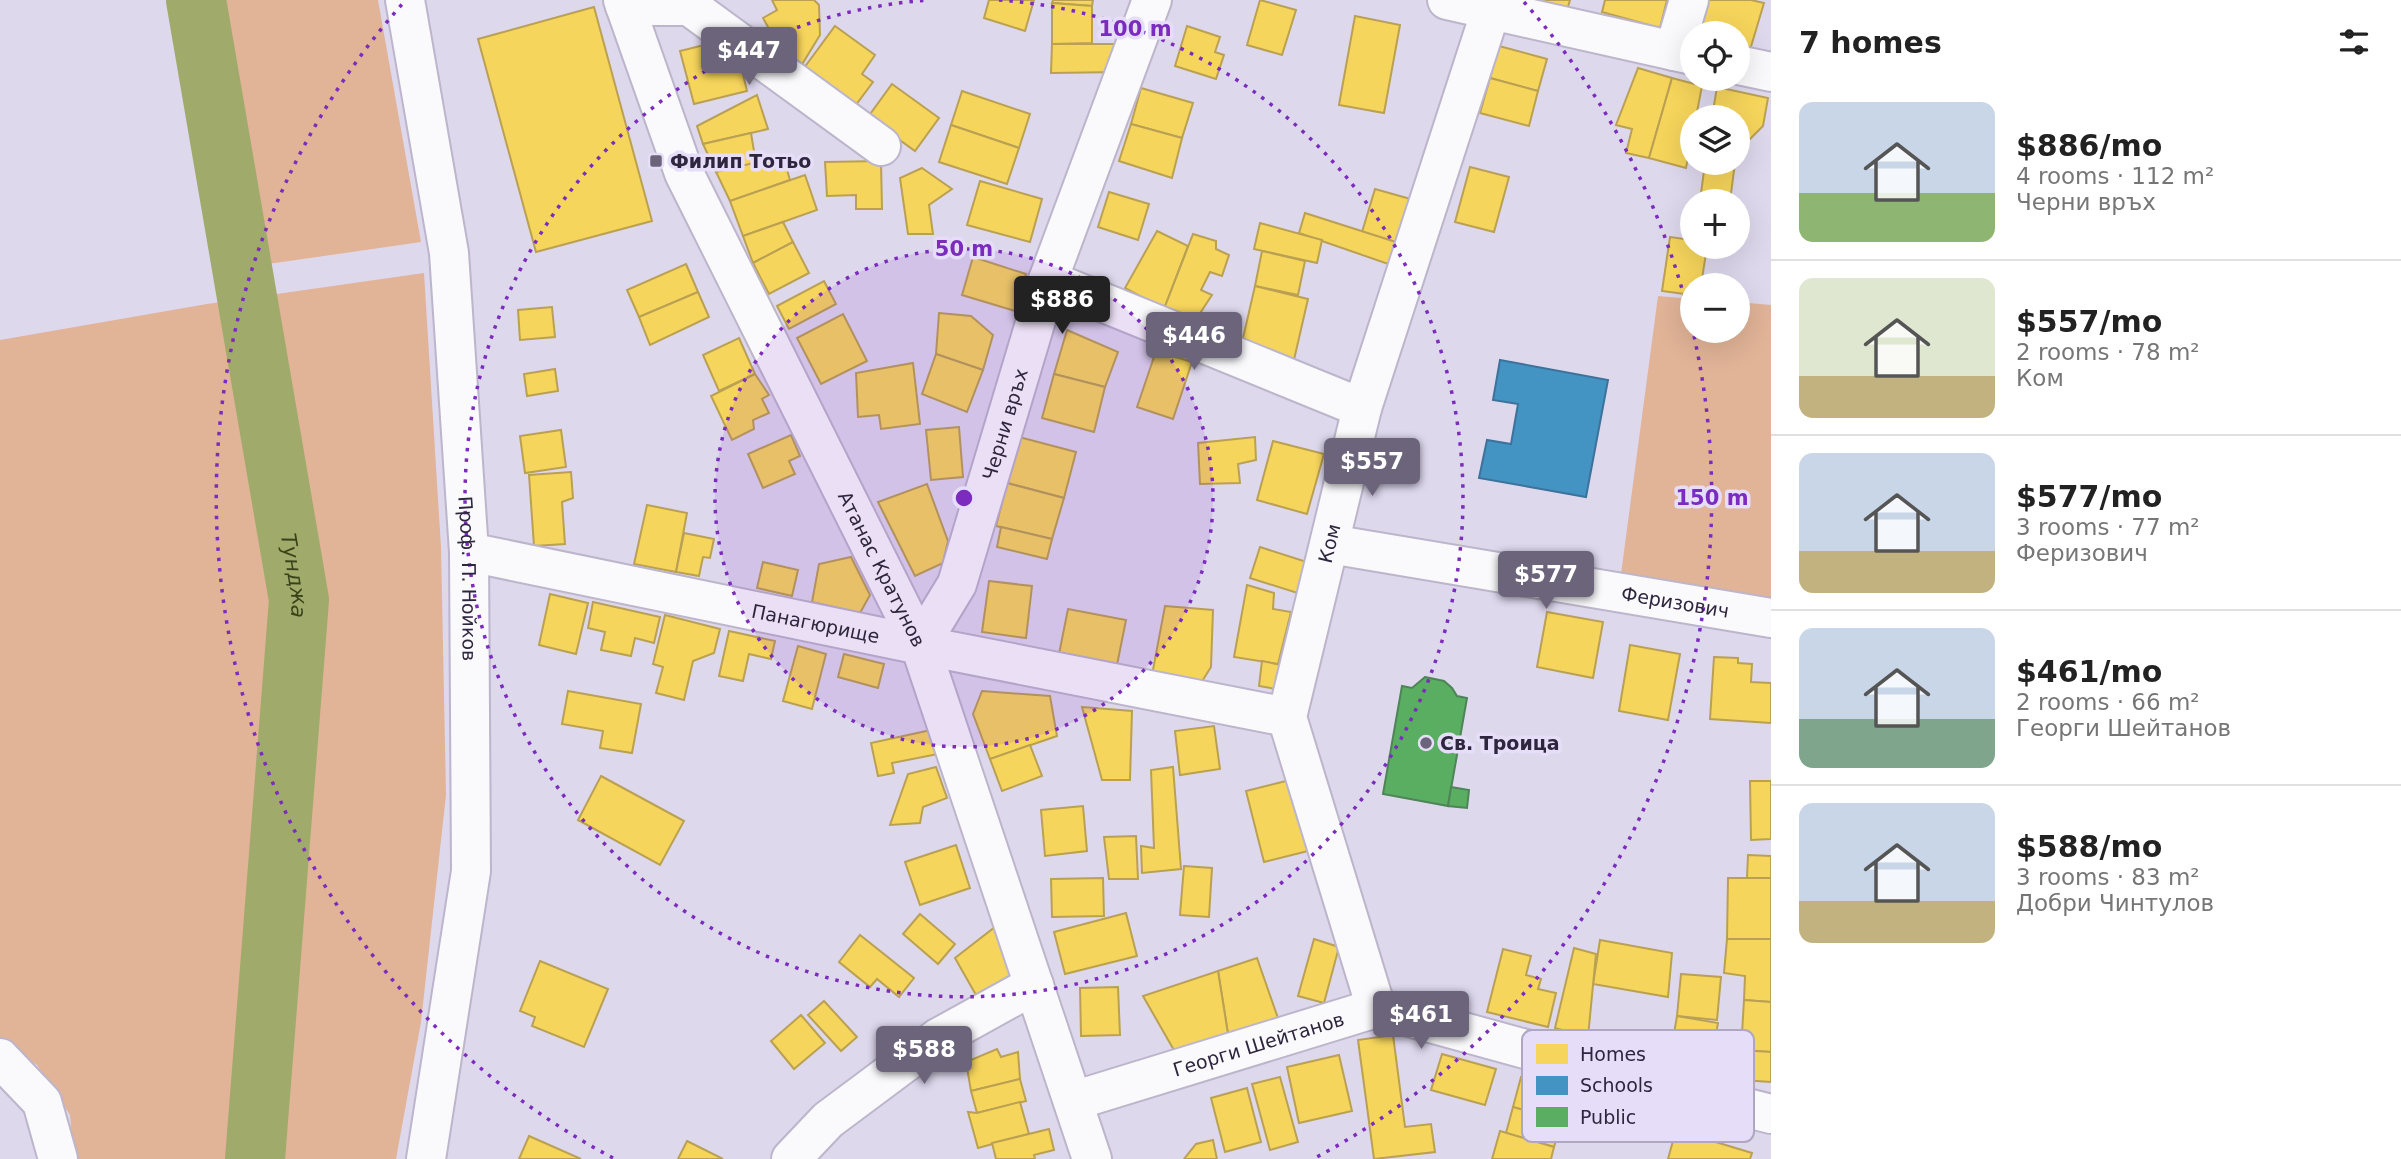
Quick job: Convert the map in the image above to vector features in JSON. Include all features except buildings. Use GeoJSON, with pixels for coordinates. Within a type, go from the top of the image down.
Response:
{"type":"FeatureCollection","features":[{"type":"Feature","properties":{"kind":"street","name":"Проф. П. Нойков"},"geometry":{"type":"LineString","coordinates":[[405,0],[449,253],[469,552],[471,871],[426,1159]]}},
{"type":"Feature","properties":{"kind":"street","name":"Черни връх"},"geometry":{"type":"LineString","coordinates":[[920,645],[957,584],[1048,280],[1152,0]]}},
{"type":"Feature","properties":{"kind":"street"},"geometry":{"type":"LineString","coordinates":[[1447,0],[1491,5],[1680,52]]}},
{"type":"Feature","properties":{"kind":"street"},"geometry":{"type":"LineString","coordinates":[[1687,21],[1689,0]]}},
{"type":"Feature","properties":{"kind":"street"},"geometry":{"type":"LineString","coordinates":[[624,3],[689,6],[881,146]]}},
{"type":"Feature","properties":{"kind":"street","name":"Атанас Кратунов"},"geometry":{"type":"LineString","coordinates":[[624,3],[684,173],[920,645],[1092,1159]]}},
{"type":"Feature","properties":{"kind":"street","name":"Ком"},"geometry":{"type":"LineString","coordinates":[[1287,717],[1362,408],[1491,5]]}},
{"type":"Feature","properties":{"kind":"street"},"geometry":{"type":"LineString","coordinates":[[1750,68],[1771,72]]}},
{"type":"Feature","properties":{"kind":"street"},"geometry":{"type":"LineString","coordinates":[[1048,280],[1362,408]]}},
{"type":"Feature","properties":{"kind":"street","name":"Феризович"},"geometry":{"type":"LineString","coordinates":[[1330,544],[1771,618]]}},
{"type":"Feature","properties":{"kind":"street","name":"Панагюрище"},"geometry":{"type":"LineString","coordinates":[[469,552],[1287,717]]}},
{"type":"Feature","properties":{"kind":"street"},"geometry":{"type":"LineString","coordinates":[[1287,717],[1376,1008],[1522,1048]]}},
{"type":"Feature","properties":{"kind":"street"},"geometry":{"type":"LineString","coordinates":[[791,1159],[828,1120],[938,1038],[1034,985]]}},
{"type":"Feature","properties":{"kind":"street","name":"Георги Шейтанов"},"geometry":{"type":"LineString","coordinates":[[1073,1101],[1376,1008]]}},
{"type":"Feature","properties":{"kind":"street"},"geometry":{"type":"LineString","coordinates":[[0,1058],[42,1102],[58,1159]]}},
{"type":"Feature","properties":{"kind":"street"},"geometry":{"type":"LineString","coordinates":[[1754,1110],[1771,1114]]}},
{"type":"Feature","properties":{"kind":"shaded area"},"geometry":{"type":"Polygon","coordinates":[[[169,0],[378,0],[421,242],[220,271],[169,0]]]}},
{"type":"Feature","properties":{"kind":"shaded area"},"geometry":{"type":"Polygon","coordinates":[[[424,273],[441,547],[446,795],[421,1022],[396,1159],[74,1159],[70,1115],[37,1065],[0,1041],[0,340],[207,304],[424,273]]]}},
{"type":"Feature","properties":{"kind":"shaded area"},"geometry":{"type":"Polygon","coordinates":[[[1658,296],[1680,298],[1680,343],[1750,343],[1750,303],[1771,305],[1771,600],[1621,574],[1658,296]]]}},
{"type":"Feature","properties":{"kind":"waterway","name":"Тунджа"},"geometry":{"type":"LineString","coordinates":[[196,0],[299,600],[255,1159]]}},
{"type":"Feature","properties":{"kind":"place","name":"Филип Тотьо"},"geometry":{"type":"Point","coordinates":[656,161]}},
{"type":"Feature","properties":{"kind":"place","name":"Св. Троица"},"geometry":{"type":"Point","coordinates":[1426,743]}}]}
